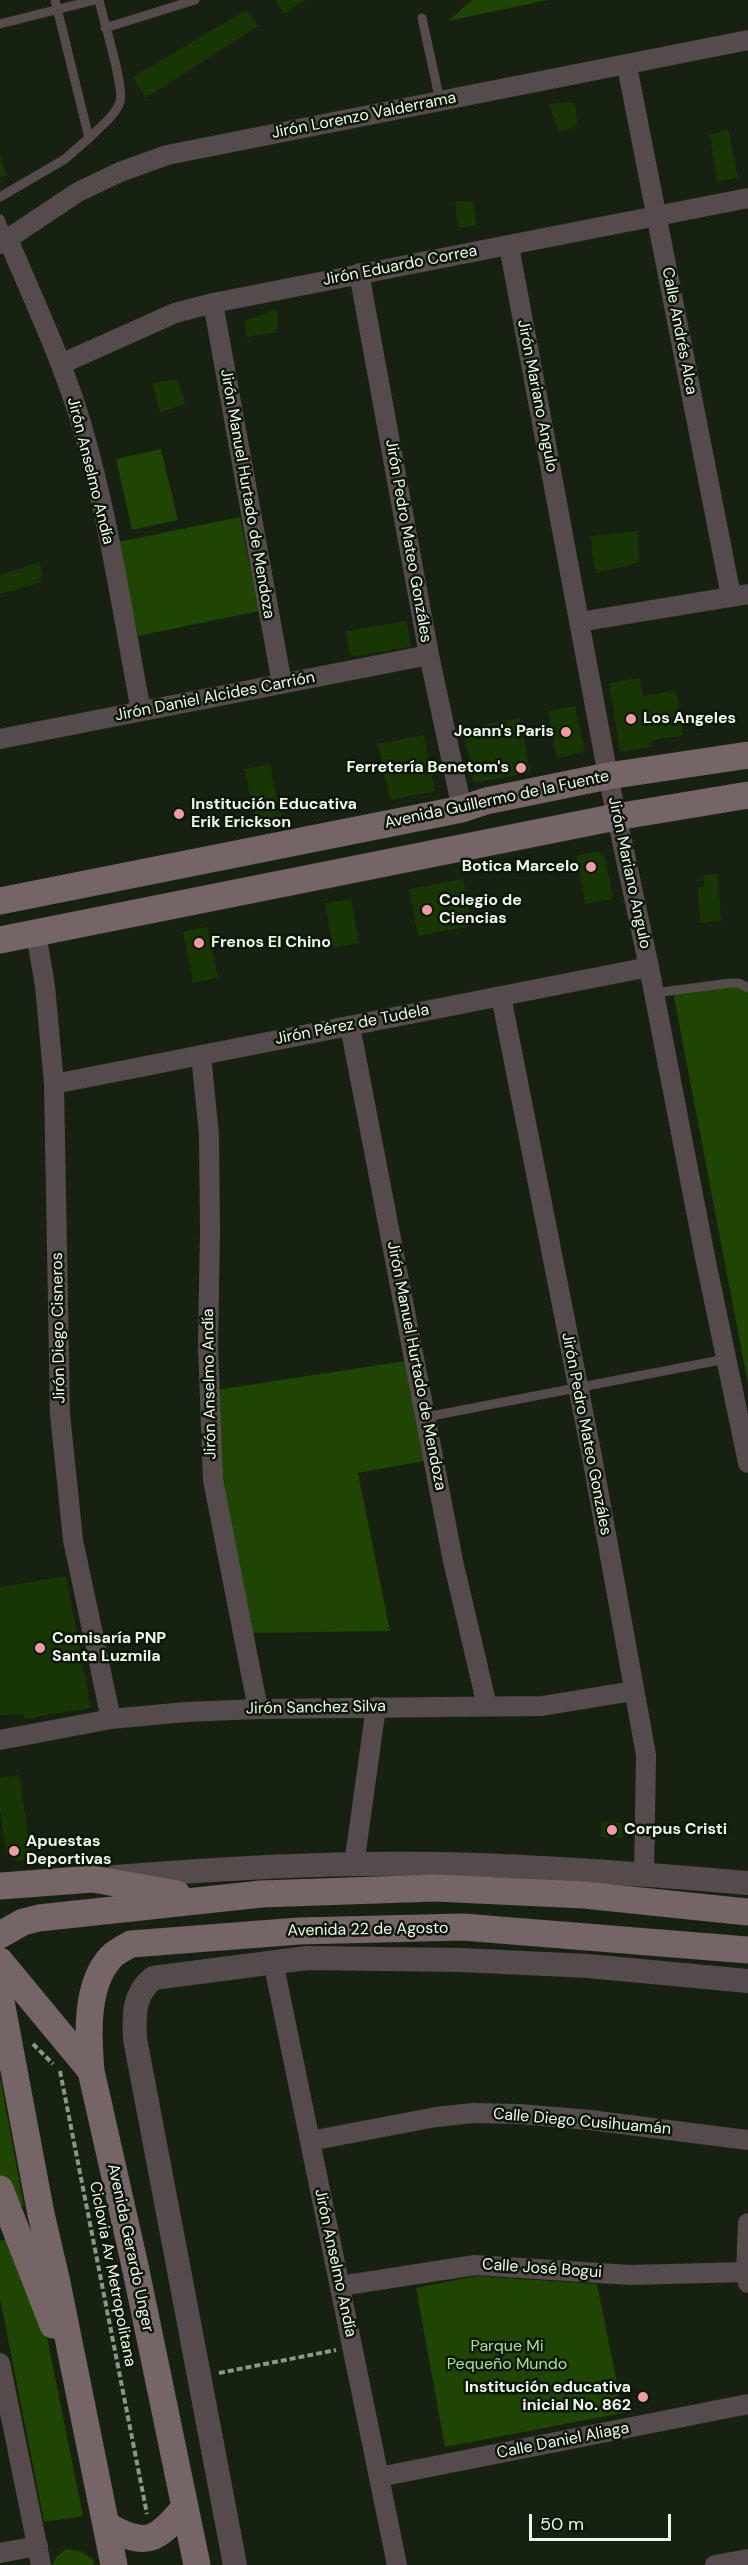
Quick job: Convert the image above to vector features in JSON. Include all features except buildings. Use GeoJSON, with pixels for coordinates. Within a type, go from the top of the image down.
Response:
{"type":"FeatureCollection","features":[{"type":"Feature","properties":{"kind":"main road","name":"Avenida Guillermo de la Fuente"},"geometry":{"type":"LineString","coordinates":[[0,901],[462,809],[486,801],[608,776],[748,755]]}},
{"type":"Feature","properties":{"kind":"main road"},"geometry":{"type":"LineString","coordinates":[[0,940],[616,817],[748,795]]}},
{"type":"Feature","properties":{"kind":"main road"},"geometry":{"type":"LineString","coordinates":[[0,1886],[93,1879],[211,1899]]}},
{"type":"Feature","properties":{"kind":"main road"},"geometry":{"type":"LineString","coordinates":[[0,1935],[23,1922],[39,1918],[211,1899],[261,1894],[435,1888],[584,1895],[748,1912]]}},
{"type":"Feature","properties":{"kind":"main road","name":"Avenida 22 de Agosto"},"geometry":{"type":"LineString","coordinates":[[91,2071],[88,2032],[92,1999],[102,1971],[111,1956],[130,1944],[299,1930],[463,1927],[748,1950]]}},
{"type":"Feature","properties":{"kind":"main road","name":"Avenida Gerardo Unger"},"geometry":{"type":"LineString","coordinates":[[0,1961],[91,2071],[135,2266],[196,2565]]}},
{"type":"Feature","properties":{"kind":"main road"},"geometry":{"type":"LineString","coordinates":[[2,2006],[41,2214],[114,2565]]}},
{"type":"Feature","properties":{"kind":"main road"},"geometry":{"type":"LineString","coordinates":[[0,2189],[78,2388]]}},
{"type":"Feature","properties":{"kind":"main road"},"geometry":{"type":"LineString","coordinates":[[106,2525],[140,2540],[152,2539],[168,2528],[184,2508]]}},
{"type":"Feature","properties":{"kind":"street","name":"Jirón Lorenzo Valderrama"},"geometry":{"type":"LineString","coordinates":[[4,242],[78,192],[120,172],[167,155],[627,66],[748,40]]}},
{"type":"Feature","properties":{"kind":"street","name":"Calle Andrés Alca"},"geometry":{"type":"LineString","coordinates":[[627,66],[656,217],[739,595]]}},
{"type":"Feature","properties":{"kind":"street","name":"Jirón Eduardo Correa"},"geometry":{"type":"LineString","coordinates":[[61,364],[176,313],[213,303],[748,198]]}},
{"type":"Feature","properties":{"kind":"street","name":"Jirón Anselmo Andía"},"geometry":{"type":"LineString","coordinates":[[4,242],[61,364],[82,426],[101,504],[141,711]]}},
{"type":"Feature","properties":{"kind":"street","name":"Jirón Mariano Angulo"},"geometry":{"type":"LineString","coordinates":[[509,246],[616,817],[649,967],[748,1464]]}},
{"type":"Feature","properties":{"kind":"street","name":"Jirón Pedro Mateo Gonzáles"},"geometry":{"type":"LineString","coordinates":[[359,273],[429,655],[462,809]]}},
{"type":"Feature","properties":{"kind":"street","name":"Jirón Manuel Hurtado de Mendoza"},"geometry":{"type":"LineString","coordinates":[[213,303],[282,684]]}},
{"type":"Feature","properties":{"kind":"street"},"geometry":{"type":"LineString","coordinates":[[579,622],[739,595]]}},
{"type":"Feature","properties":{"kind":"street","name":"Jirón Daniel Alcides Carrión"},"geometry":{"type":"LineString","coordinates":[[0,739],[429,655]]}},
{"type":"Feature","properties":{"kind":"street","name":"Jirón Diego Cisneros"},"geometry":{"type":"LineString","coordinates":[[36,933],[45,986],[54,1084],[60,1414],[73,1540],[111,1719]]}},
{"type":"Feature","properties":{"kind":"street","name":"Jirón Pérez de Tudela"},"geometry":{"type":"LineString","coordinates":[[54,1084],[649,967]]}},
{"type":"Feature","properties":{"kind":"street","name":"Jirón Pedro Mateo Gonzáles"},"geometry":{"type":"LineString","coordinates":[[501,996],[646,1755],[644,1874]]}},
{"type":"Feature","properties":{"kind":"street","name":"Jirón Manuel Hurtado de Mendoza"},"geometry":{"type":"LineString","coordinates":[[350,1026],[453,1561],[487,1706]]}},
{"type":"Feature","properties":{"kind":"street","name":"Jirón Anselmo Andía"},"geometry":{"type":"LineString","coordinates":[[201,1055],[209,1135],[208,1345],[213,1480],[258,1709]]}},
{"type":"Feature","properties":{"kind":"street","name":"Jirón Sanchez Silva"},"geometry":{"type":"LineString","coordinates":[[0,1740],[111,1719],[258,1709],[542,1706],[633,1691]]}},
{"type":"Feature","properties":{"kind":"street"},"geometry":{"type":"LineString","coordinates":[[354,1865],[376,1707]]}},
{"type":"Feature","properties":{"kind":"street"},"geometry":{"type":"LineString","coordinates":[[93,1879],[256,1866],[437,1864],[644,1874],[748,1883]]}},
{"type":"Feature","properties":{"kind":"street","name":"Avenida 22 de Agosto"},"geometry":{"type":"LineString","coordinates":[[198,2377],[135,2039],[133,2009],[143,1987],[153,1978],[307,1958],[461,1960],[588,1966],[748,1981]]}},
{"type":"Feature","properties":{"kind":"street","name":"Jirón Anselmo Andía"},"geometry":{"type":"LineString","coordinates":[[273,1961],[397,2565]]}},
{"type":"Feature","properties":{"kind":"street","name":"Calle Diego Cusihuamán"},"geometry":{"type":"LineString","coordinates":[[310,2141],[436,2116],[472,2113],[520,2114],[590,2120],[748,2140]]}},
{"type":"Feature","properties":{"kind":"street"},"geometry":{"type":"LineString","coordinates":[[747,2278],[748,2223]]}},
{"type":"Feature","properties":{"kind":"street","name":"Calle José Bogui"},"geometry":{"type":"LineString","coordinates":[[340,2286],[475,2265],[630,2275],[747,2278]]}},
{"type":"Feature","properties":{"kind":"street"},"geometry":{"type":"LineString","coordinates":[[0,2363],[40,2555],[0,2553]]}},
{"type":"Feature","properties":{"kind":"street"},"geometry":{"type":"LineString","coordinates":[[198,2377],[235,2565]]}},
{"type":"Feature","properties":{"kind":"street","name":"Calle Daniel Aliaga"},"geometry":{"type":"LineString","coordinates":[[379,2477],[748,2404]]}},
{"type":"Feature","properties":{"kind":"street"},"geometry":{"type":"LineString","coordinates":[[715,2565],[748,2559]]}},
{"type":"Feature","properties":{"kind":"lane"},"geometry":{"type":"LineString","coordinates":[[55,0],[89,138]]}},
{"type":"Feature","properties":{"kind":"lane"},"geometry":{"type":"LineString","coordinates":[[0,24],[97,0],[117,73],[121,100],[116,110],[65,159],[0,197]]}},
{"type":"Feature","properties":{"kind":"lane"},"geometry":{"type":"LineString","coordinates":[[105,28],[195,0]]}},
{"type":"Feature","properties":{"kind":"lane"},"geometry":{"type":"LineString","coordinates":[[422,18],[440,101]]}},
{"type":"Feature","properties":{"kind":"lane"},"geometry":{"type":"LineString","coordinates":[[0,219],[4,242]]}},
{"type":"Feature","properties":{"kind":"lane"},"geometry":{"type":"LineString","coordinates":[[654,993],[730,983],[739,983],[748,988]]}},
{"type":"Feature","properties":{"kind":"lane"},"geometry":{"type":"LineString","coordinates":[[426,1417],[726,1359]]}},
{"type":"Feature","properties":{"kind":"path","name":"Ciclovia Av Metropolitana"},"geometry":{"type":"LineString","coordinates":[[2,2006],[60,2071],[152,2539]]}},
{"type":"Feature","properties":{"kind":"path"},"geometry":{"type":"LineString","coordinates":[[198,2377],[352,2347]]}},
{"type":"Feature","properties":{"kind":"green space"},"geometry":{"type":"Polygon","coordinates":[[[472,0],[548,0],[448,21],[472,0]]]}},
{"type":"Feature","properties":{"kind":"green space"},"geometry":{"type":"Polygon","coordinates":[[[161,449],[178,520],[132,530],[116,459],[161,449]]]}},
{"type":"Feature","properties":{"kind":"green space"},"geometry":{"type":"Polygon","coordinates":[[[240,517],[259,611],[138,636],[118,542],[240,517]]]}},
{"type":"Feature","properties":{"kind":"green space"},"geometry":{"type":"Polygon","coordinates":[[[748,984],[748,1384],[673,992],[748,984]]]}},
{"type":"Feature","properties":{"kind":"green space"},"geometry":{"type":"Polygon","coordinates":[[[405,1361],[424,1461],[358,1473],[390,1631],[251,1633],[219,1480],[216,1390],[405,1361]]]}},
{"type":"Feature","properties":{"kind":"green space"},"geometry":{"type":"Polygon","coordinates":[[[0,2077],[24,2206],[0,2210],[0,2077]]]}},
{"type":"Feature","properties":{"kind":"green space"},"geometry":{"type":"Polygon","coordinates":[[[13,2237],[28,2243],[83,2516],[44,2522],[0,2298],[0,2241],[13,2237]]]}},
{"type":"Feature","properties":{"kind":"green space","name":"Parque Mi Pequeño Mundo"},"geometry":{"type":"Polygon","coordinates":[[[476,2276],[597,2284],[623,2413],[445,2447],[416,2288],[476,2276]]]}},
{"type":"Feature","properties":{"kind":"green space"},"geometry":{"type":"Polygon","coordinates":[[[66,2549],[80,2551],[93,2559],[94,2565],[52,2565],[57,2556],[66,2549]]]}},
{"type":"Feature","properties":{"kind":"place","name":"Los Angeles"},"geometry":{"type":"Point","coordinates":[631,719]}},
{"type":"Feature","properties":{"kind":"place","name":"Joann's Paris"},"geometry":{"type":"Point","coordinates":[566,732]}},
{"type":"Feature","properties":{"kind":"place","name":"Ferretería Benetom's"},"geometry":{"type":"Point","coordinates":[521,768]}},
{"type":"Feature","properties":{"kind":"place","name":"Institución Educativa Erik Erickson"},"geometry":{"type":"Point","coordinates":[179,814]}},
{"type":"Feature","properties":{"kind":"place","name":"Botica Marcelo"},"geometry":{"type":"Point","coordinates":[591,867]}},
{"type":"Feature","properties":{"kind":"place","name":"Colegio de Ciencias"},"geometry":{"type":"Point","coordinates":[427,910]}},
{"type":"Feature","properties":{"kind":"place","name":"Frenos El Chino"},"geometry":{"type":"Point","coordinates":[199,943]}},
{"type":"Feature","properties":{"kind":"place","name":"Comisaría PNP Santa Luzmila"},"geometry":{"type":"Point","coordinates":[40,1648]}},
{"type":"Feature","properties":{"kind":"place","name":"Corpus Cristi"},"geometry":{"type":"Point","coordinates":[612,1830]}},
{"type":"Feature","properties":{"kind":"place","name":"Apuestas Deportivas"},"geometry":{"type":"Point","coordinates":[14,1851]}},
{"type":"Feature","properties":{"kind":"place","name":"Institución educativa inicial No. 862"},"geometry":{"type":"Point","coordinates":[643,2397]}}]}
